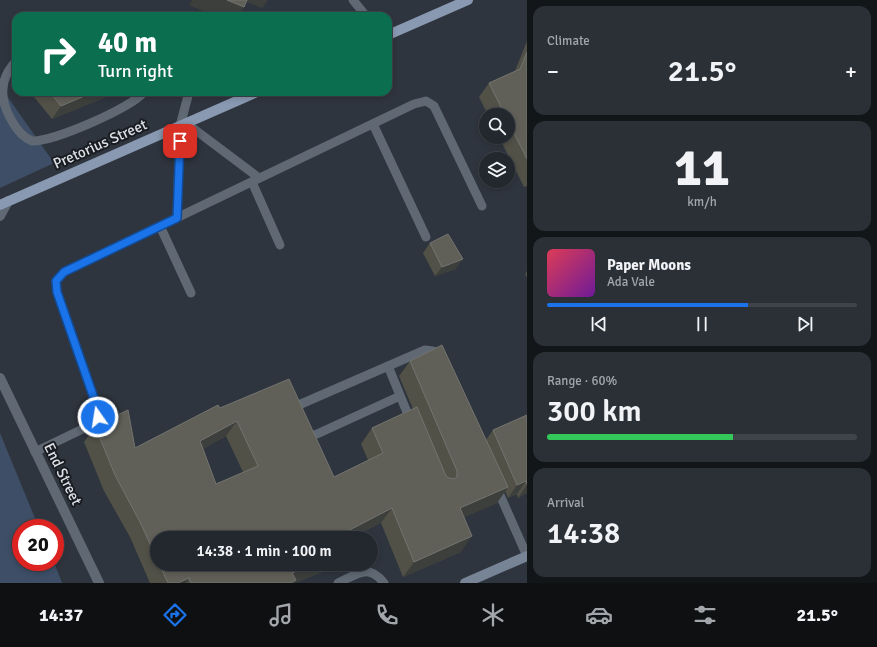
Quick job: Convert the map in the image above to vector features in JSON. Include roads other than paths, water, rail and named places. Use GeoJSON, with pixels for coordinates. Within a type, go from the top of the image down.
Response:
{"type":"FeatureCollection","features":[{"type":"Feature","properties":{"kind":"main road"},"geometry":{"type":"LineString","coordinates":[[392,33],[468,0]]}},
{"type":"Feature","properties":{"kind":"main road","name":"Pretorius Street"},"geometry":{"type":"LineString","coordinates":[[4,203],[248,96]]}},
{"type":"Feature","properties":{"kind":"main road"},"geometry":{"type":"LineString","coordinates":[[466,583],[527,556]]}},
{"type":"Feature","properties":{"kind":"street"},"geometry":{"type":"LineString","coordinates":[[0,216],[4,203]]}},
{"type":"Feature","properties":{"kind":"street","name":"End Street"},"geometry":{"type":"LineString","coordinates":[[0,378],[99,583]]}},
{"type":"Feature","properties":{"kind":"lane"},"geometry":{"type":"LineString","coordinates":[[352,0],[362,12]]}},
{"type":"Feature","properties":{"kind":"lane"},"geometry":{"type":"LineString","coordinates":[[12,68],[4,83],[2,91],[4,100],[21,134],[32,141],[56,137],[68,133],[125,107],[136,101],[140,96]]}},
{"type":"Feature","properties":{"kind":"lane"},"geometry":{"type":"LineString","coordinates":[[177,218],[183,124],[188,96]]}},
{"type":"Feature","properties":{"kind":"lane"},"geometry":{"type":"LineString","coordinates":[[35,452],[91,426],[98,417],[97,407],[57,292],[56,281],[64,272],[414,104],[426,102],[434,106],[482,206]]}},
{"type":"Feature","properties":{"kind":"lane"},"geometry":{"type":"LineString","coordinates":[[183,124],[256,180],[280,245]]}},
{"type":"Feature","properties":{"kind":"lane"},"geometry":{"type":"LineString","coordinates":[[373,124],[426,237]]}},
{"type":"Feature","properties":{"kind":"lane"},"geometry":{"type":"LineString","coordinates":[[160,226],[191,293]]}},
{"type":"Feature","properties":{"kind":"lane"},"geometry":{"type":"LineString","coordinates":[[400,396],[317,434],[309,436],[303,433],[296,417],[297,409],[301,404],[424,350],[433,350],[439,356],[442,363]]}},
{"type":"Feature","properties":{"kind":"lane"},"geometry":{"type":"LineString","coordinates":[[388,366],[416,432]]}},
{"type":"Feature","properties":{"kind":"lane"},"geometry":{"type":"LineString","coordinates":[[492,477],[527,556]]}},
{"type":"Feature","properties":{"kind":"lane"},"geometry":{"type":"LineString","coordinates":[[338,583],[367,571],[376,574],[384,583]]}}]}
